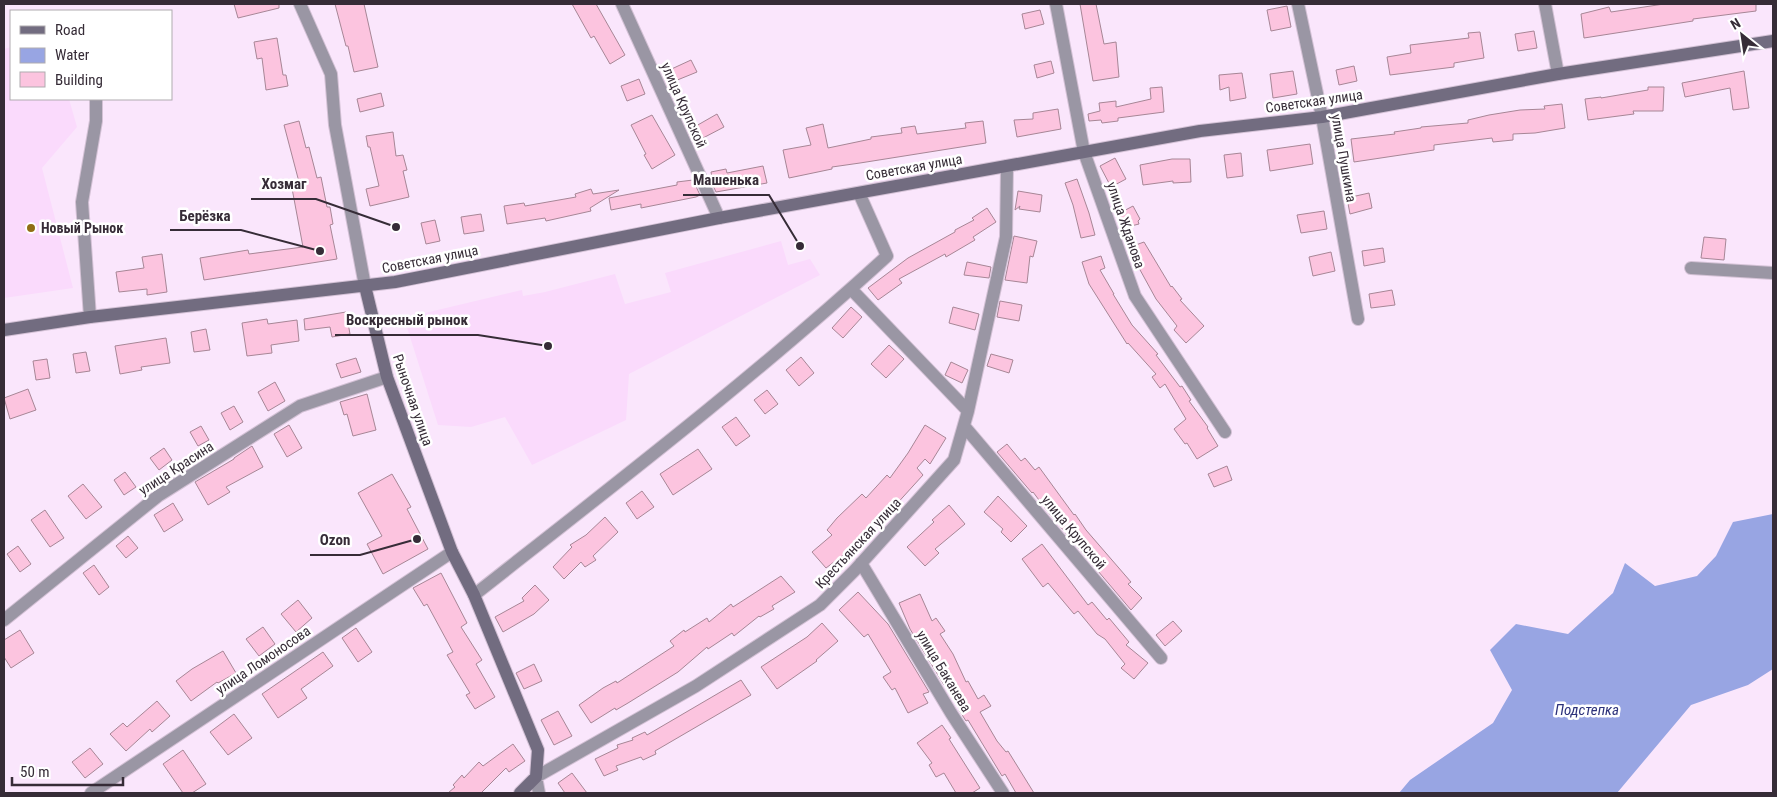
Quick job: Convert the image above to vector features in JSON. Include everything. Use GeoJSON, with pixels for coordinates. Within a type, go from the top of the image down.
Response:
{"type":"FeatureCollection","features":[{"type":"Feature","properties":{"kind":"street","name":"Рыночная улица"},"geometry":{"type":"LineString","coordinates":[[300,4],[331,74],[335,125],[365,286],[387,377],[452,552],[474,596],[538,750],[536,777],[539,793]]}},
{"type":"Feature","properties":{"kind":"street","name":"улица Крупской"},"geometry":{"type":"LineString","coordinates":[[622,4],[719,218]]}},
{"type":"Feature","properties":{"kind":"street","name":"улица Жданова"},"geometry":{"type":"LineString","coordinates":[[1056,4],[1084,152],[1135,296],[1225,432]]}},
{"type":"Feature","properties":{"kind":"street","name":"улица Пушкина"},"geometry":{"type":"LineString","coordinates":[[1298,4],[1322,117],[1358,319]]}},
{"type":"Feature","properties":{"kind":"street"},"geometry":{"type":"LineString","coordinates":[[1545,4],[1558,74]]}},
{"type":"Feature","properties":{"kind":"street","name":"Советская улица"},"geometry":{"type":"LineString","coordinates":[[4,330],[90,317],[395,282],[719,218],[1200,131],[1322,117],[1558,74],[1773,41]]}},
{"type":"Feature","properties":{"kind":"street"},"geometry":{"type":"LineString","coordinates":[[90,317],[82,202],[96,121],[96,100]]}},
{"type":"Feature","properties":{"kind":"street","name":"Крестьянская улица"},"geometry":{"type":"LineString","coordinates":[[520,793],[536,777],[696,686],[820,605],[861,563],[954,460],[968,411],[1006,237],[1007,166]]}},
{"type":"Feature","properties":{"kind":"street","name":"Советская улица"},"geometry":{"type":"LineString","coordinates":[[474,596],[686,427],[887,256],[859,193]]}},
{"type":"Feature","properties":{"kind":"street"},"geometry":{"type":"LineString","coordinates":[[1691,268],[1773,273]]}},
{"type":"Feature","properties":{"kind":"street"},"geometry":{"type":"LineString","coordinates":[[851,288],[968,411]]}},
{"type":"Feature","properties":{"kind":"street","name":"улица Красина"},"geometry":{"type":"LineString","coordinates":[[4,620],[166,491],[300,406],[387,377]]}},
{"type":"Feature","properties":{"kind":"street","name":"улица Крупской"},"geometry":{"type":"LineString","coordinates":[[964,426],[1161,658]]}},
{"type":"Feature","properties":{"kind":"street","name":"улица Ломоносова"},"geometry":{"type":"LineString","coordinates":[[91,793],[452,552]]}},
{"type":"Feature","properties":{"kind":"street","name":"улица Баканева"},"geometry":{"type":"LineString","coordinates":[[861,563],[951,713],[1003,793]]}},
{"type":"Feature","properties":{"kind":"shaded area","name":"Новый Рынок"},"geometry":{"type":"Polygon","coordinates":[[[10,47],[10,100],[69,100],[77,127],[42,168],[73,288],[4,298],[4,49],[10,47]]]}},
{"type":"Feature","properties":{"kind":"shaded area"},"geometry":{"type":"Polygon","coordinates":[[[781,241],[788,265],[810,259],[820,275],[629,374],[626,420],[532,465],[505,417],[471,427],[438,425],[404,318],[522,290],[523,296],[545,292],[615,274],[625,304],[671,292],[665,273],[781,241]]]}},
{"type":"Feature","properties":{"kind":"water","name":"Подстепка"},"geometry":{"type":"Polygon","coordinates":[[[1773,514],[1773,669],[1748,685],[1691,705],[1617,793],[1399,793],[1410,780],[1493,723],[1512,690],[1490,650],[1516,624],[1568,634],[1613,593],[1625,563],[1655,586],[1697,576],[1716,556],[1733,522],[1773,514]]]}},
{"type":"Feature","properties":{"kind":"building"},"geometry":{"type":"Polygon","coordinates":[[[234,4],[279,4],[279,8],[238,18],[234,4]]]}},
{"type":"Feature","properties":{"kind":"building"},"geometry":{"type":"Polygon","coordinates":[[[335,4],[364,4],[378,67],[354,72],[335,4]]]}},
{"type":"Feature","properties":{"kind":"building"},"geometry":{"type":"Polygon","coordinates":[[[572,4],[596,4],[625,55],[610,64],[594,36],[591,38],[572,4]]]}},
{"type":"Feature","properties":{"kind":"building"},"geometry":{"type":"Polygon","coordinates":[[[1080,4],[1096,4],[1104,44],[1116,42],[1119,77],[1093,81],[1080,4]]]}},
{"type":"Feature","properties":{"kind":"building"},"geometry":{"type":"Polygon","coordinates":[[[1664,4],[1756,4],[1756,11],[1693,19],[1693,21],[1584,38],[1581,14],[1609,7],[1611,12],[1664,4]]]}},
{"type":"Feature","properties":{"kind":"building"},"geometry":{"type":"Polygon","coordinates":[[[1287,6],[1291,27],[1271,31],[1267,10],[1287,6]]]}},
{"type":"Feature","properties":{"kind":"building"},"geometry":{"type":"Polygon","coordinates":[[[1040,10],[1044,24],[1025,29],[1022,14],[1040,10]]]}},
{"type":"Feature","properties":{"kind":"building"},"geometry":{"type":"Polygon","coordinates":[[[1534,31],[1537,48],[1518,51],[1515,34],[1534,31]]]}},
{"type":"Feature","properties":{"kind":"building"},"geometry":{"type":"Polygon","coordinates":[[[1480,32],[1484,58],[1454,63],[1454,67],[1390,75],[1387,57],[1411,53],[1410,45],[1469,38],[1468,33],[1480,32]]]}},
{"type":"Feature","properties":{"kind":"building"},"geometry":{"type":"Polygon","coordinates":[[[277,38],[283,75],[286,75],[288,86],[266,90],[262,58],[257,59],[254,42],[277,38]]]}},
{"type":"Feature","properties":{"kind":"building"},"geometry":{"type":"Polygon","coordinates":[[[691,60],[697,72],[670,83],[665,72],[691,60]]]}},
{"type":"Feature","properties":{"kind":"building"},"geometry":{"type":"Polygon","coordinates":[[[1051,61],[1054,73],[1037,78],[1034,65],[1051,61]]]}},
{"type":"Feature","properties":{"kind":"building"},"geometry":{"type":"Polygon","coordinates":[[[1354,66],[1357,81],[1339,85],[1336,70],[1354,66]]]}},
{"type":"Feature","properties":{"kind":"building"},"geometry":{"type":"Polygon","coordinates":[[[1293,71],[1297,94],[1273,98],[1270,74],[1293,71]]]}},
{"type":"Feature","properties":{"kind":"building"},"geometry":{"type":"Polygon","coordinates":[[[1744,71],[1749,108],[1733,110],[1730,88],[1685,97],[1682,83],[1744,71]]]}},
{"type":"Feature","properties":{"kind":"building"},"geometry":{"type":"Polygon","coordinates":[[[1242,73],[1246,98],[1230,101],[1229,87],[1220,90],[1219,75],[1242,73]]]}},
{"type":"Feature","properties":{"kind":"building"},"geometry":{"type":"Polygon","coordinates":[[[639,79],[645,94],[627,101],[621,86],[639,79]]]}},
{"type":"Feature","properties":{"kind":"building"},"geometry":{"type":"Polygon","coordinates":[[[1162,87],[1164,112],[1118,118],[1118,121],[1102,123],[1101,120],[1089,121],[1088,114],[1100,111],[1099,103],[1116,101],[1116,107],[1151,99],[1150,88],[1162,87]]]}},
{"type":"Feature","properties":{"kind":"building"},"geometry":{"type":"Polygon","coordinates":[[[1648,87],[1664,87],[1663,111],[1633,111],[1634,114],[1588,120],[1585,99],[1648,90],[1648,87]]]}},
{"type":"Feature","properties":{"kind":"building"},"geometry":{"type":"Polygon","coordinates":[[[381,93],[384,106],[360,112],[357,99],[381,93]]]}},
{"type":"Feature","properties":{"kind":"building"},"geometry":{"type":"Polygon","coordinates":[[[1562,104],[1565,128],[1535,133],[1513,134],[1513,140],[1493,142],[1492,138],[1434,145],[1434,150],[1354,162],[1351,139],[1395,134],[1394,132],[1421,127],[1468,123],[1468,120],[1489,115],[1520,110],[1545,109],[1544,106],[1562,104]]]}},
{"type":"Feature","properties":{"kind":"building"},"geometry":{"type":"Polygon","coordinates":[[[1058,109],[1061,129],[1017,137],[1014,120],[1033,119],[1033,113],[1058,109]]]}},
{"type":"Feature","properties":{"kind":"building"},"geometry":{"type":"Polygon","coordinates":[[[717,114],[724,127],[703,138],[696,126],[717,114]]]}},
{"type":"Feature","properties":{"kind":"building"},"geometry":{"type":"Polygon","coordinates":[[[652,115],[675,155],[652,169],[631,125],[652,115]]]}},
{"type":"Feature","properties":{"kind":"building"},"geometry":{"type":"Polygon","coordinates":[[[299,121],[306,148],[309,147],[317,178],[321,177],[327,207],[330,207],[333,224],[330,225],[337,259],[204,280],[200,258],[248,250],[249,254],[303,247],[291,183],[299,182],[284,125],[299,121]]]}},
{"type":"Feature","properties":{"kind":"building"},"geometry":{"type":"Polygon","coordinates":[[[983,121],[986,143],[832,167],[832,169],[789,178],[783,150],[811,145],[806,128],[823,124],[828,148],[871,139],[871,137],[902,133],[901,128],[915,126],[917,134],[966,128],[965,123],[983,121]]]}},
{"type":"Feature","properties":{"kind":"building"},"geometry":{"type":"Polygon","coordinates":[[[393,132],[396,156],[403,155],[407,170],[403,171],[409,197],[370,206],[366,189],[379,186],[366,136],[393,132]]]}},
{"type":"Feature","properties":{"kind":"building"},"geometry":{"type":"Polygon","coordinates":[[[1310,144],[1313,164],[1270,171],[1267,150],[1310,144]]]}},
{"type":"Feature","properties":{"kind":"building"},"geometry":{"type":"Polygon","coordinates":[[[1241,153],[1243,176],[1227,178],[1224,155],[1241,153]]]}},
{"type":"Feature","properties":{"kind":"building"},"geometry":{"type":"Polygon","coordinates":[[[1115,158],[1126,179],[1111,187],[1100,166],[1115,158]]]}},
{"type":"Feature","properties":{"kind":"building"},"geometry":{"type":"Polygon","coordinates":[[[1172,159],[1190,159],[1191,182],[1173,183],[1173,181],[1143,185],[1140,165],[1172,159]]]}},
{"type":"Feature","properties":{"kind":"building"},"geometry":{"type":"Polygon","coordinates":[[[763,166],[767,183],[716,192],[709,177],[712,177],[711,172],[726,169],[727,173],[763,166]]]}},
{"type":"Feature","properties":{"kind":"building"},"geometry":{"type":"Polygon","coordinates":[[[1077,179],[1095,235],[1081,238],[1073,205],[1065,183],[1077,179]]]}},
{"type":"Feature","properties":{"kind":"building"},"geometry":{"type":"Polygon","coordinates":[[[693,180],[700,195],[696,197],[641,208],[641,204],[611,210],[609,198],[677,185],[677,182],[693,180]]]}},
{"type":"Feature","properties":{"kind":"building"},"geometry":{"type":"Polygon","coordinates":[[[591,189],[593,194],[619,190],[590,208],[591,211],[546,221],[545,218],[507,224],[504,206],[524,203],[525,206],[576,197],[575,194],[591,189]]]}},
{"type":"Feature","properties":{"kind":"building"},"geometry":{"type":"Polygon","coordinates":[[[1018,191],[1042,195],[1040,212],[1019,209],[1020,206],[1015,210],[1018,191]]]}},
{"type":"Feature","properties":{"kind":"building"},"geometry":{"type":"Polygon","coordinates":[[[1369,193],[1372,208],[1350,214],[1347,198],[1369,193]]]}},
{"type":"Feature","properties":{"kind":"building"},"geometry":{"type":"Polygon","coordinates":[[[1133,206],[1140,219],[1138,221],[1139,224],[1123,228],[1116,215],[1133,206]]]}},
{"type":"Feature","properties":{"kind":"building"},"geometry":{"type":"Polygon","coordinates":[[[987,208],[996,222],[973,237],[975,240],[946,257],[945,254],[899,279],[902,283],[878,300],[868,288],[908,258],[974,220],[972,218],[987,208]]]}},
{"type":"Feature","properties":{"kind":"building"},"geometry":{"type":"Polygon","coordinates":[[[1324,211],[1327,229],[1301,233],[1297,215],[1324,211]]]}},
{"type":"Feature","properties":{"kind":"building"},"geometry":{"type":"Polygon","coordinates":[[[481,214],[484,231],[464,234],[461,217],[481,214]]]}},
{"type":"Feature","properties":{"kind":"building"},"geometry":{"type":"Polygon","coordinates":[[[435,220],[440,241],[426,244],[421,223],[435,220]]]}},
{"type":"Feature","properties":{"kind":"building"},"geometry":{"type":"Polygon","coordinates":[[[1014,236],[1037,241],[1033,257],[1030,256],[1027,283],[1005,280],[1014,236]]]}},
{"type":"Feature","properties":{"kind":"building"},"geometry":{"type":"Polygon","coordinates":[[[1704,237],[1726,239],[1724,260],[1701,258],[1704,237]]]}},
{"type":"Feature","properties":{"kind":"building"},"geometry":{"type":"Polygon","coordinates":[[[1144,242],[1171,287],[1182,299],[1180,300],[1204,326],[1186,343],[1174,330],[1177,326],[1156,299],[1130,247],[1144,242]]]}},
{"type":"Feature","properties":{"kind":"building"},"geometry":{"type":"Polygon","coordinates":[[[1383,248],[1385,262],[1364,266],[1362,251],[1383,248]]]}},
{"type":"Feature","properties":{"kind":"building"},"geometry":{"type":"Polygon","coordinates":[[[1331,252],[1335,271],[1313,276],[1309,257],[1331,252]]]}},
{"type":"Feature","properties":{"kind":"building"},"geometry":{"type":"Polygon","coordinates":[[[162,254],[167,292],[147,295],[147,289],[119,292],[116,272],[144,268],[142,257],[162,254]]]}},
{"type":"Feature","properties":{"kind":"building"},"geometry":{"type":"Polygon","coordinates":[[[1101,256],[1105,268],[1100,270],[1132,325],[1158,354],[1156,355],[1180,387],[1182,386],[1191,400],[1189,401],[1208,427],[1218,446],[1197,459],[1187,443],[1185,444],[1174,429],[1186,419],[1165,384],[1160,388],[1152,377],[1156,374],[1127,344],[1089,284],[1082,262],[1101,256]]]}},
{"type":"Feature","properties":{"kind":"building"},"geometry":{"type":"Polygon","coordinates":[[[967,262],[991,267],[989,278],[964,275],[967,262]]]}},
{"type":"Feature","properties":{"kind":"building"},"geometry":{"type":"Polygon","coordinates":[[[1392,290],[1395,305],[1371,308],[1369,294],[1392,290]]]}},
{"type":"Feature","properties":{"kind":"building"},"geometry":{"type":"Polygon","coordinates":[[[1000,301],[1022,305],[1019,321],[997,317],[1000,301]]]}},
{"type":"Feature","properties":{"kind":"building"},"geometry":{"type":"Polygon","coordinates":[[[851,307],[862,317],[843,338],[832,328],[851,307]]]}},
{"type":"Feature","properties":{"kind":"building"},"geometry":{"type":"Polygon","coordinates":[[[953,307],[979,314],[975,330],[949,323],[953,307]]]}},
{"type":"Feature","properties":{"kind":"building"},"geometry":{"type":"Polygon","coordinates":[[[346,312],[350,334],[332,337],[330,327],[305,330],[304,319],[346,312]]]}},
{"type":"Feature","properties":{"kind":"building"},"geometry":{"type":"Polygon","coordinates":[[[267,319],[268,324],[297,320],[299,341],[271,345],[272,353],[247,356],[242,323],[267,319]]]}},
{"type":"Feature","properties":{"kind":"building"},"geometry":{"type":"Polygon","coordinates":[[[206,329],[210,350],[194,352],[191,332],[206,329]]]}},
{"type":"Feature","properties":{"kind":"building"},"geometry":{"type":"Polygon","coordinates":[[[166,338],[170,363],[141,367],[142,370],[120,374],[115,346],[166,338]]]}},
{"type":"Feature","properties":{"kind":"building"},"geometry":{"type":"Polygon","coordinates":[[[889,345],[904,359],[886,378],[871,364],[889,345]]]}},
{"type":"Feature","properties":{"kind":"building"},"geometry":{"type":"Polygon","coordinates":[[[86,352],[90,371],[76,373],[73,354],[86,352]]]}},
{"type":"Feature","properties":{"kind":"building"},"geometry":{"type":"Polygon","coordinates":[[[991,354],[1013,360],[1009,373],[987,366],[991,354]]]}},
{"type":"Feature","properties":{"kind":"building"},"geometry":{"type":"Polygon","coordinates":[[[801,357],[814,373],[799,386],[786,370],[801,357]]]}},
{"type":"Feature","properties":{"kind":"building"},"geometry":{"type":"Polygon","coordinates":[[[356,358],[361,372],[341,378],[336,364],[356,358]]]}},
{"type":"Feature","properties":{"kind":"building"},"geometry":{"type":"Polygon","coordinates":[[[47,359],[50,378],[36,380],[33,361],[47,359]]]}},
{"type":"Feature","properties":{"kind":"building"},"geometry":{"type":"Polygon","coordinates":[[[951,362],[968,370],[962,383],[945,375],[951,362]]]}},
{"type":"Feature","properties":{"kind":"building"},"geometry":{"type":"Polygon","coordinates":[[[275,382],[285,401],[268,411],[258,392],[275,382]]]}},
{"type":"Feature","properties":{"kind":"building"},"geometry":{"type":"Polygon","coordinates":[[[28,389],[36,410],[10,419],[4,398],[28,389]]]}},
{"type":"Feature","properties":{"kind":"building"},"geometry":{"type":"Polygon","coordinates":[[[767,390],[778,404],[765,414],[754,400],[767,390]]]}},
{"type":"Feature","properties":{"kind":"building"},"geometry":{"type":"Polygon","coordinates":[[[367,394],[376,430],[353,436],[347,414],[344,415],[340,402],[367,394]]]}},
{"type":"Feature","properties":{"kind":"building"},"geometry":{"type":"Polygon","coordinates":[[[234,406],[243,422],[230,430],[221,413],[234,406]]]}},
{"type":"Feature","properties":{"kind":"building"},"geometry":{"type":"Polygon","coordinates":[[[736,417],[750,436],[736,446],[722,427],[736,417]]]}},
{"type":"Feature","properties":{"kind":"building"},"geometry":{"type":"Polygon","coordinates":[[[289,425],[302,448],[287,457],[274,434],[289,425]]]}},
{"type":"Feature","properties":{"kind":"building"},"geometry":{"type":"Polygon","coordinates":[[[925,425],[946,438],[930,464],[925,459],[917,468],[923,475],[893,508],[871,525],[850,550],[826,568],[812,552],[832,535],[827,530],[862,494],[866,498],[887,475],[890,478],[925,425]]]}},
{"type":"Feature","properties":{"kind":"building"},"geometry":{"type":"Polygon","coordinates":[[[201,426],[209,440],[198,446],[190,432],[201,426]]]}},
{"type":"Feature","properties":{"kind":"building"},"geometry":{"type":"Polygon","coordinates":[[[1007,444],[1021,461],[1025,458],[1035,470],[1039,467],[1086,530],[1131,582],[1128,584],[1142,598],[1131,610],[1033,492],[997,452],[1007,444]]]}},
{"type":"Feature","properties":{"kind":"building"},"geometry":{"type":"Polygon","coordinates":[[[252,446],[263,467],[226,487],[230,492],[208,505],[195,482],[252,446]]]}},
{"type":"Feature","properties":{"kind":"building"},"geometry":{"type":"Polygon","coordinates":[[[164,448],[172,460],[159,470],[150,458],[164,448]]]}},
{"type":"Feature","properties":{"kind":"building"},"geometry":{"type":"Polygon","coordinates":[[[698,449],[712,469],[673,495],[660,474],[698,449]]]}},
{"type":"Feature","properties":{"kind":"building"},"geometry":{"type":"Polygon","coordinates":[[[1227,466],[1232,480],[1214,487],[1208,474],[1227,466]]]}},
{"type":"Feature","properties":{"kind":"building"},"geometry":{"type":"Polygon","coordinates":[[[125,472],[136,487],[124,495],[114,480],[125,472]]]}},
{"type":"Feature","properties":{"kind":"building"},"geometry":{"type":"Polygon","coordinates":[[[392,474],[411,507],[407,509],[428,549],[383,574],[367,544],[382,536],[358,493],[392,474]]]}},
{"type":"Feature","properties":{"kind":"building"},"geometry":{"type":"Polygon","coordinates":[[[83,484],[102,507],[86,519],[68,496],[83,484]]]}},
{"type":"Feature","properties":{"kind":"building"},"geometry":{"type":"Polygon","coordinates":[[[642,491],[654,507],[637,519],[626,503],[642,491]]]}},
{"type":"Feature","properties":{"kind":"building"},"geometry":{"type":"Polygon","coordinates":[[[998,496],[1027,526],[1011,542],[1001,532],[1003,529],[984,512],[998,496]]]}},
{"type":"Feature","properties":{"kind":"building"},"geometry":{"type":"Polygon","coordinates":[[[173,503],[183,520],[164,532],[154,515],[173,503]]]}},
{"type":"Feature","properties":{"kind":"building"},"geometry":{"type":"Polygon","coordinates":[[[949,505],[965,524],[935,549],[939,553],[925,566],[907,547],[949,505]]]}},
{"type":"Feature","properties":{"kind":"building"},"geometry":{"type":"Polygon","coordinates":[[[45,510],[64,538],[50,547],[31,520],[45,510]]]}},
{"type":"Feature","properties":{"kind":"building"},"geometry":{"type":"Polygon","coordinates":[[[605,517],[618,532],[593,556],[596,560],[585,567],[581,562],[564,579],[553,567],[572,547],[570,545],[586,535],[605,517]]]}},
{"type":"Feature","properties":{"kind":"building"},"geometry":{"type":"Polygon","coordinates":[[[128,536],[138,548],[126,558],[116,546],[128,536]]]}},
{"type":"Feature","properties":{"kind":"building"},"geometry":{"type":"Polygon","coordinates":[[[1042,544],[1088,605],[1092,602],[1107,620],[1109,618],[1129,642],[1126,645],[1148,663],[1134,679],[1121,668],[1125,664],[1105,639],[1097,634],[1078,611],[1074,614],[1048,583],[1043,587],[1022,559],[1042,544]]]}},
{"type":"Feature","properties":{"kind":"building"},"geometry":{"type":"Polygon","coordinates":[[[18,546],[31,564],[20,572],[7,554],[18,546]]]}},
{"type":"Feature","properties":{"kind":"building"},"geometry":{"type":"Polygon","coordinates":[[[94,565],[109,587],[99,595],[83,573],[94,565]]]}},
{"type":"Feature","properties":{"kind":"building"},"geometry":{"type":"Polygon","coordinates":[[[441,573],[467,623],[461,627],[482,660],[476,664],[495,697],[475,709],[466,695],[470,693],[447,655],[453,652],[427,604],[424,606],[413,588],[441,573]]]}},
{"type":"Feature","properties":{"kind":"building"},"geometry":{"type":"Polygon","coordinates":[[[781,576],[795,592],[772,606],[774,609],[759,616],[734,636],[732,633],[708,649],[707,647],[678,672],[591,723],[579,705],[603,688],[616,681],[617,683],[674,646],[670,641],[684,630],[685,632],[707,618],[709,622],[731,604],[733,607],[781,576]]]}},
{"type":"Feature","properties":{"kind":"building"},"geometry":{"type":"Polygon","coordinates":[[[535,585],[549,600],[534,614],[503,632],[495,617],[524,601],[522,598],[535,585]]]}},
{"type":"Feature","properties":{"kind":"building"},"geometry":{"type":"Polygon","coordinates":[[[858,592],[888,624],[929,692],[923,694],[928,703],[908,713],[895,688],[892,690],[883,677],[891,672],[868,634],[864,637],[839,610],[858,592]]]}},
{"type":"Feature","properties":{"kind":"building"},"geometry":{"type":"Polygon","coordinates":[[[920,594],[932,621],[936,618],[945,631],[940,634],[953,654],[966,682],[968,681],[978,699],[984,695],[991,706],[980,712],[997,741],[1006,752],[1008,751],[1034,793],[1016,793],[1005,774],[1002,776],[910,629],[899,603],[920,594]]]}},
{"type":"Feature","properties":{"kind":"building"},"geometry":{"type":"Polygon","coordinates":[[[298,600],[312,618],[296,632],[281,614],[298,600]]]}},
{"type":"Feature","properties":{"kind":"building"},"geometry":{"type":"Polygon","coordinates":[[[1173,621],[1182,631],[1165,646],[1156,635],[1173,621]]]}},
{"type":"Feature","properties":{"kind":"building"},"geometry":{"type":"Polygon","coordinates":[[[822,623],[838,641],[817,661],[777,689],[761,667],[807,637],[822,623]]]}},
{"type":"Feature","properties":{"kind":"building"},"geometry":{"type":"Polygon","coordinates":[[[263,627],[275,644],[259,656],[246,639],[263,627]]]}},
{"type":"Feature","properties":{"kind":"building"},"geometry":{"type":"Polygon","coordinates":[[[356,628],[372,652],[358,662],[342,638],[356,628]]]}},
{"type":"Feature","properties":{"kind":"building"},"geometry":{"type":"Polygon","coordinates":[[[20,630],[34,653],[11,668],[4,657],[4,640],[20,630]]]}},
{"type":"Feature","properties":{"kind":"building"},"geometry":{"type":"Polygon","coordinates":[[[223,651],[236,673],[217,682],[191,701],[176,681],[192,669],[223,651]]]}},
{"type":"Feature","properties":{"kind":"building"},"geometry":{"type":"Polygon","coordinates":[[[323,652],[333,666],[301,689],[307,698],[278,718],[262,694],[323,652]]]}},
{"type":"Feature","properties":{"kind":"building"},"geometry":{"type":"Polygon","coordinates":[[[534,664],[542,681],[524,689],[516,673],[534,664]]]}},
{"type":"Feature","properties":{"kind":"building"},"geometry":{"type":"Polygon","coordinates":[[[741,680],[751,695],[655,751],[656,754],[643,760],[641,757],[616,766],[618,770],[604,776],[595,759],[618,748],[617,745],[633,740],[632,738],[645,732],[647,735],[741,680]]]}},
{"type":"Feature","properties":{"kind":"building"},"geometry":{"type":"Polygon","coordinates":[[[157,701],[170,716],[152,732],[150,729],[126,751],[110,734],[123,723],[127,727],[157,701]]]}},
{"type":"Feature","properties":{"kind":"building"},"geometry":{"type":"Polygon","coordinates":[[[558,711],[572,736],[554,745],[541,720],[558,711]]]}},
{"type":"Feature","properties":{"kind":"building"},"geometry":{"type":"Polygon","coordinates":[[[234,714],[252,738],[228,755],[210,732],[234,714]]]}},
{"type":"Feature","properties":{"kind":"building"},"geometry":{"type":"Polygon","coordinates":[[[942,725],[980,788],[972,793],[956,793],[944,773],[936,777],[929,765],[932,763],[917,743],[942,725]]]}},
{"type":"Feature","properties":{"kind":"building"},"geometry":{"type":"Polygon","coordinates":[[[513,744],[525,761],[509,772],[506,768],[481,793],[448,793],[455,787],[453,785],[462,775],[464,778],[479,762],[483,766],[513,744]]]}},
{"type":"Feature","properties":{"kind":"building"},"geometry":{"type":"Polygon","coordinates":[[[90,748],[103,764],[85,778],[72,762],[90,748]]]}},
{"type":"Feature","properties":{"kind":"building"},"geometry":{"type":"Polygon","coordinates":[[[183,750],[206,784],[192,793],[183,793],[163,764],[183,750]]]}},
{"type":"Feature","properties":{"kind":"building"},"geometry":{"type":"Polygon","coordinates":[[[572,773],[587,793],[565,793],[558,783],[572,773]]]}},
{"type":"Feature","properties":{"kind":"place","name":"Хозмаг"},"geometry":{"type":"Point","coordinates":[396,227]}},
{"type":"Feature","properties":{"kind":"place","name":"Новый Рынок"},"geometry":{"type":"Point","coordinates":[31,228]}},
{"type":"Feature","properties":{"kind":"place","name":"Машенька"},"geometry":{"type":"Point","coordinates":[800,246]}},
{"type":"Feature","properties":{"kind":"place","name":"Берёзка"},"geometry":{"type":"Point","coordinates":[320,251]}},
{"type":"Feature","properties":{"kind":"place","name":"Воскресный рынок"},"geometry":{"type":"Point","coordinates":[548,346]}},
{"type":"Feature","properties":{"kind":"place","name":"Ozon"},"geometry":{"type":"Point","coordinates":[417,539]}}]}
